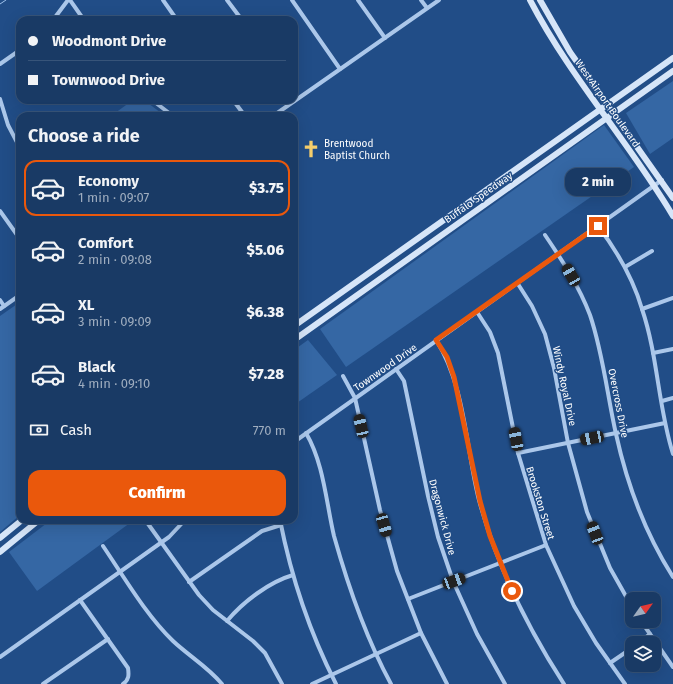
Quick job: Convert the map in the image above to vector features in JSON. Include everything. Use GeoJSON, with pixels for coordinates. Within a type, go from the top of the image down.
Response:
{"type":"FeatureCollection","features":[{"type":"Feature","properties":{"kind":"main road","name":"West Airport Boulevard"},"geometry":{"type":"LineString","coordinates":[[530,0],[552,40],[654,186],[673,216]]}},
{"type":"Feature","properties":{"kind":"main road","name":"West Airport Boulevard"},"geometry":{"type":"LineString","coordinates":[[540,0],[566,46],[662,180],[673,198]]}},
{"type":"Feature","properties":{"kind":"main road","name":"Buffalo Speedway"},"geometry":{"type":"LineString","coordinates":[[298,323],[673,58]]}},
{"type":"Feature","properties":{"kind":"main road","name":"Buffalo Speedway"},"geometry":{"type":"LineString","coordinates":[[298,337],[673,71]]}},
{"type":"Feature","properties":{"kind":"main road"},"geometry":{"type":"LineString","coordinates":[[538,154],[544,162]]}},
{"type":"Feature","properties":{"kind":"main road"},"geometry":{"type":"LineString","coordinates":[[485,191],[491,200]]}},
{"type":"Feature","properties":{"kind":"main road"},"geometry":{"type":"LineString","coordinates":[[431,229],[437,238]]}},
{"type":"Feature","properties":{"kind":"main road"},"geometry":{"type":"LineString","coordinates":[[378,267],[384,276]]}},
{"type":"Feature","properties":{"kind":"main road"},"geometry":{"type":"LineString","coordinates":[[326,304],[332,313]]}},
{"type":"Feature","properties":{"kind":"main road"},"geometry":{"type":"LineString","coordinates":[[0,538],[17,524]]}},
{"type":"Feature","properties":{"kind":"main road"},"geometry":{"type":"LineString","coordinates":[[0,552],[34,524]]}},
{"type":"Feature","properties":{"kind":"street"},"geometry":{"type":"LineString","coordinates":[[56,16],[69,0],[81,16]]}},
{"type":"Feature","properties":{"kind":"street"},"geometry":{"type":"LineString","coordinates":[[163,0],[174,16]]}},
{"type":"Feature","properties":{"kind":"street"},"geometry":{"type":"LineString","coordinates":[[227,0],[239,16]]}},
{"type":"Feature","properties":{"kind":"street"},"geometry":{"type":"LineString","coordinates":[[292,0],[340,69]]}},
{"type":"Feature","properties":{"kind":"street"},"geometry":{"type":"LineString","coordinates":[[358,0],[385,38]]}},
{"type":"Feature","properties":{"kind":"street"},"geometry":{"type":"LineString","coordinates":[[421,0],[427,8]]}},
{"type":"Feature","properties":{"kind":"street"},"geometry":{"type":"LineString","coordinates":[[298,98],[439,0]]}},
{"type":"Feature","properties":{"kind":"street"},"geometry":{"type":"LineString","coordinates":[[0,64],[16,53]]}},
{"type":"Feature","properties":{"kind":"street"},"geometry":{"type":"LineString","coordinates":[[0,99],[2,117],[16,141]]}},
{"type":"Feature","properties":{"kind":"street"},"geometry":{"type":"LineString","coordinates":[[158,104],[168,112]]}},
{"type":"Feature","properties":{"kind":"street"},"geometry":{"type":"LineString","coordinates":[[279,112],[290,104]]}},
{"type":"Feature","properties":{"kind":"street","name":"Townwood Drive"},"geometry":{"type":"LineString","coordinates":[[298,439],[436,340],[518,284],[662,180]]}},
{"type":"Feature","properties":{"kind":"street"},"geometry":{"type":"LineString","coordinates":[[0,211],[16,233]]}},
{"type":"Feature","properties":{"kind":"street"},"geometry":{"type":"LineString","coordinates":[[598,226],[625,267],[642,309],[662,400],[665,423],[673,454]]}},
{"type":"Feature","properties":{"kind":"street","name":"Overcross Drive"},"geometry":{"type":"LineString","coordinates":[[545,235],[578,287],[591,320],[600,351],[616,434],[633,494],[664,562],[673,577]]}},
{"type":"Feature","properties":{"kind":"street"},"geometry":{"type":"LineString","coordinates":[[625,267],[652,251]]}},
{"type":"Feature","properties":{"kind":"street","name":"Windy Royal Drive"},"geometry":{"type":"LineString","coordinates":[[518,284],[532,306],[545,334],[554,368],[568,443],[587,512],[610,568],[625,595]]}},
{"type":"Feature","properties":{"kind":"street"},"geometry":{"type":"LineString","coordinates":[[0,300],[2,307],[16,298]]}},
{"type":"Feature","properties":{"kind":"street"},"geometry":{"type":"LineString","coordinates":[[642,309],[673,298]]}},
{"type":"Feature","properties":{"kind":"street","name":"Brookston Street"},"geometry":{"type":"LineString","coordinates":[[478,312],[490,332],[498,353],[518,453],[546,545],[574,606],[625,684]]}},
{"type":"Feature","properties":{"kind":"street"},"geometry":{"type":"LineString","coordinates":[[436,340],[447,357],[454,377],[480,501],[501,563],[530,629],[564,684]]}},
{"type":"Feature","properties":{"kind":"street"},"geometry":{"type":"LineString","coordinates":[[652,353],[673,349]]}},
{"type":"Feature","properties":{"kind":"street","name":"Dragonwick Drive"},"geometry":{"type":"LineString","coordinates":[[396,369],[404,381],[438,537],[454,581],[477,634],[505,684]]}},
{"type":"Feature","properties":{"kind":"street"},"geometry":{"type":"LineString","coordinates":[[343,376],[355,398],[380,510],[397,571],[421,633],[447,684]]}},
{"type":"Feature","properties":{"kind":"street"},"geometry":{"type":"LineString","coordinates":[[662,400],[673,398]]}},
{"type":"Feature","properties":{"kind":"street"},"geometry":{"type":"LineString","coordinates":[[518,453],[665,423]]}},
{"type":"Feature","properties":{"kind":"street"},"geometry":{"type":"LineString","coordinates":[[306,433],[317,458],[344,570],[376,654],[391,684]]}},
{"type":"Feature","properties":{"kind":"street"},"geometry":{"type":"LineString","coordinates":[[148,524],[189,582],[213,610],[253,641],[265,653],[282,684]]}},
{"type":"Feature","properties":{"kind":"street"},"geometry":{"type":"LineString","coordinates":[[0,657],[161,543],[175,532],[182,524]]}},
{"type":"Feature","properties":{"kind":"street"},"geometry":{"type":"LineString","coordinates":[[189,582],[262,531],[281,525],[293,575],[313,632],[336,684]]}},
{"type":"Feature","properties":{"kind":"street"},"geometry":{"type":"LineString","coordinates":[[408,599],[546,545]]}},
{"type":"Feature","properties":{"kind":"street"},"geometry":{"type":"LineString","coordinates":[[103,546],[154,619],[173,641],[204,666],[222,684]]}},
{"type":"Feature","properties":{"kind":"street"},"geometry":{"type":"LineString","coordinates":[[227,621],[242,605],[280,579],[293,575]]}},
{"type":"Feature","properties":{"kind":"street"},"geometry":{"type":"LineString","coordinates":[[80,600],[128,668],[129,675],[126,682],[123,684]]}},
{"type":"Feature","properties":{"kind":"street"},"geometry":{"type":"LineString","coordinates":[[646,628],[673,667]]}},
{"type":"Feature","properties":{"kind":"street"},"geometry":{"type":"LineString","coordinates":[[312,684],[421,633]]}},
{"type":"Feature","properties":{"kind":"street"},"geometry":{"type":"LineString","coordinates":[[43,684],[108,639]]}},
{"type":"Feature","properties":{"kind":"street"},"geometry":{"type":"LineString","coordinates":[[610,663],[625,653]]}},
{"type":"Feature","properties":{"kind":"shaded area"},"geometry":{"type":"Polygon","coordinates":[[[673,81],[673,138],[650,154],[626,113],[673,81]]]}},
{"type":"Feature","properties":{"kind":"shaded area"},"geometry":{"type":"Polygon","coordinates":[[[128,104],[149,104],[160,112],[116,112],[128,104]]]}},
{"type":"Feature","properties":{"kind":"shaded area"},"geometry":{"type":"Polygon","coordinates":[[[604,125],[634,167],[346,367],[320,329],[604,125]]]}},
{"type":"Feature","properties":{"kind":"shaded area"},"geometry":{"type":"Polygon","coordinates":[[[16,305],[16,518],[0,532],[0,316],[16,305]]]}},
{"type":"Feature","properties":{"kind":"shaded area"},"geometry":{"type":"Polygon","coordinates":[[[308,340],[337,375],[298,402],[298,347],[308,340]]]}},
{"type":"Feature","properties":{"kind":"shaded area"},"geometry":{"type":"Polygon","coordinates":[[[46,524],[129,524],[37,591],[9,552],[46,524]]]}},
{"type":"Feature","properties":{"kind":"waterway"},"geometry":{"type":"LineString","coordinates":[[0,4],[6,0]]}},
{"type":"Feature","properties":{"kind":"place","name":"Brentwood Baptist Church"},"geometry":{"type":"Point","coordinates":[311,149]}},
{"type":"Feature","properties":{"kind":"route"},"geometry":{"type":"LineString","coordinates":[[512,591],[490,536],[480,501],[454,377],[447,357],[436,340],[518,284],[598,226]]}}]}
